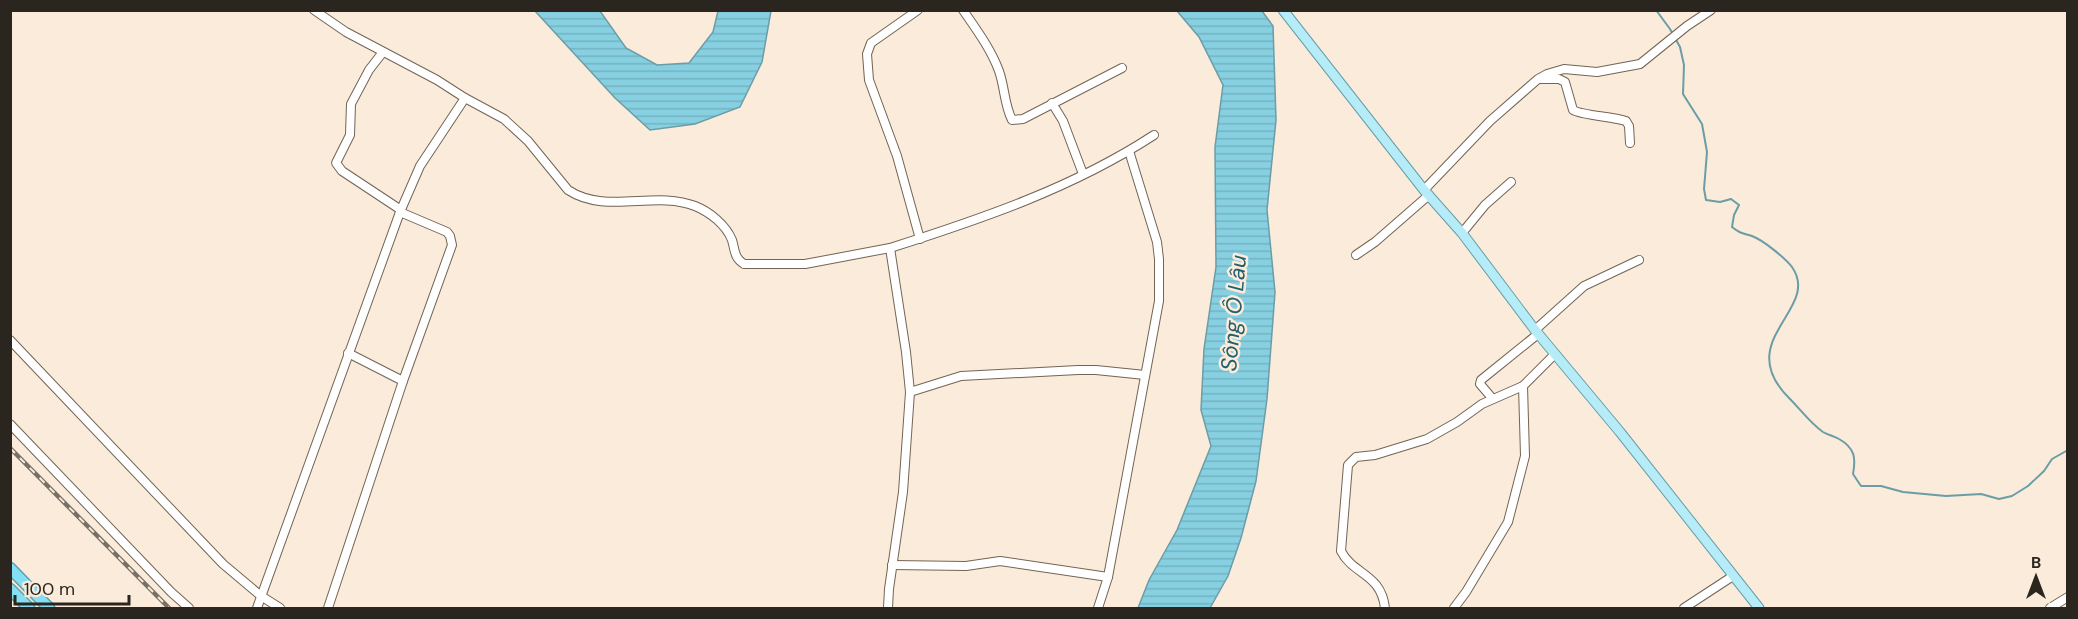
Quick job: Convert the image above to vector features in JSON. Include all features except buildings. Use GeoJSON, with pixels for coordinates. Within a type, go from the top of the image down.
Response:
{"type":"FeatureCollection","features":[{"type":"Feature","properties":{"kind":"highway"},"geometry":{"type":"LineString","coordinates":[[10,568],[49,609]]}},
{"type":"Feature","properties":{"kind":"highway"},"geometry":{"type":"LineString","coordinates":[[10,589],[29,609]]}},
{"type":"Feature","properties":{"kind":"main road"},"geometry":{"type":"LineString","coordinates":[[1282,10],[1426,192],[1462,233],[1536,332],[1620,432],[1759,609]]}},
{"type":"Feature","properties":{"kind":"street"},"geometry":{"type":"LineString","coordinates":[[314,10],[327,21],[504,119],[519,130],[568,190],[579,197],[594,201],[668,201],[692,205],[711,216],[727,230],[736,256],[744,264],[805,264],[890,248],[1000,211],[1129,152],[1154,135]]}},
{"type":"Feature","properties":{"kind":"street"},"geometry":{"type":"LineString","coordinates":[[918,10],[871,43],[867,50],[867,60],[869,80],[897,156],[920,238]]}},
{"type":"Feature","properties":{"kind":"street"},"geometry":{"type":"LineString","coordinates":[[963,10],[998,69],[1006,108],[1012,120],[1023,119],[1122,68]]}},
{"type":"Feature","properties":{"kind":"street"},"geometry":{"type":"LineString","coordinates":[[1356,255],[1375,242],[1426,192],[1490,121],[1538,79],[1564,69],[1597,72],[1640,64],[1711,10]]}},
{"type":"Feature","properties":{"kind":"street"},"geometry":{"type":"LineString","coordinates":[[328,609],[403,381],[452,245],[447,232],[400,211],[342,171],[336,163],[350,135],[351,104],[369,70],[383,52]]}},
{"type":"Feature","properties":{"kind":"street"},"geometry":{"type":"LineString","coordinates":[[1538,79],[1559,79],[1565,82],[1573,110],[1576,113],[1626,121],[1629,126],[1630,143]]}},
{"type":"Feature","properties":{"kind":"street"},"geometry":{"type":"LineString","coordinates":[[257,609],[400,211],[420,166],[465,98]]}},
{"type":"Feature","properties":{"kind":"street"},"geometry":{"type":"LineString","coordinates":[[1052,103],[1063,121],[1083,174]]}},
{"type":"Feature","properties":{"kind":"street"},"geometry":{"type":"LineString","coordinates":[[1098,609],[1108,577],[1159,301],[1159,259],[1153,226],[1129,152]]}},
{"type":"Feature","properties":{"kind":"street"},"geometry":{"type":"LineString","coordinates":[[1462,233],[1485,205],[1511,182]]}},
{"type":"Feature","properties":{"kind":"street"},"geometry":{"type":"LineString","coordinates":[[888,609],[903,492],[910,392],[890,248]]}},
{"type":"Feature","properties":{"kind":"street"},"geometry":{"type":"LineString","coordinates":[[1492,398],[1480,384],[1481,380],[1584,286],[1639,260]]}},
{"type":"Feature","properties":{"kind":"street"},"geometry":{"type":"LineString","coordinates":[[10,340],[223,564],[280,609]]}},
{"type":"Feature","properties":{"kind":"street"},"geometry":{"type":"LineString","coordinates":[[348,353],[403,381]]}},
{"type":"Feature","properties":{"kind":"street"},"geometry":{"type":"LineString","coordinates":[[1385,609],[1383,596],[1376,584],[1345,558],[1341,551],[1348,465],[1356,457],[1375,456],[1427,439],[1492,398],[1523,386],[1555,354]]}},
{"type":"Feature","properties":{"kind":"street"},"geometry":{"type":"LineString","coordinates":[[910,392],[961,376],[1096,370],[1145,375]]}},
{"type":"Feature","properties":{"kind":"street"},"geometry":{"type":"LineString","coordinates":[[1454,609],[1508,522],[1525,456],[1523,386]]}},
{"type":"Feature","properties":{"kind":"street"},"geometry":{"type":"LineString","coordinates":[[10,424],[189,609]]}},
{"type":"Feature","properties":{"kind":"street"},"geometry":{"type":"LineString","coordinates":[[892,565],[966,566],[1000,561],[1108,577]]}},
{"type":"Feature","properties":{"kind":"street"},"geometry":{"type":"LineString","coordinates":[[1684,609],[1734,576]]}},
{"type":"Feature","properties":{"kind":"street"},"geometry":{"type":"LineString","coordinates":[[2050,609],[2067,597]]}},
{"type":"Feature","properties":{"kind":"water"},"geometry":{"type":"Polygon","coordinates":[[[535,11],[600,11],[626,48],[657,65],[689,63],[713,32],[718,11],[771,11],[762,62],[740,107],[695,124],[650,130],[615,98],[535,11]]]}},
{"type":"Feature","properties":{"kind":"water","name":"Sông Ô Lâu"},"geometry":{"type":"Polygon","coordinates":[[[1177,11],[1262,11],[1273,26],[1276,120],[1267,210],[1275,292],[1267,399],[1256,481],[1228,576],[1210,608],[1138,608],[1149,580],[1177,530],[1211,446],[1201,410],[1204,349],[1216,267],[1215,147],[1223,85],[1199,37],[1177,11]]]}},
{"type":"Feature","properties":{"kind":"waterway"},"geometry":{"type":"LineString","coordinates":[[1656,10],[1680,47],[1684,65],[1683,94],[1702,124],[1707,152],[1704,189],[1706,200],[1720,202],[1731,199],[1739,205],[1732,227],[1757,238],[1779,254],[1792,267],[1798,283],[1796,297],[1772,343],[1769,360],[1774,378],[1814,425],[1848,446],[1854,458],[1853,474],[1861,486],[1881,486],[1903,492],[1946,496],[1981,494],[1999,499],[2012,496],[2028,486],[2044,471],[2052,459],[2068,450]]}},
{"type":"Feature","properties":{"kind":"railway"},"geometry":{"type":"LineString","coordinates":[[10,448],[169,608]]}}]}
